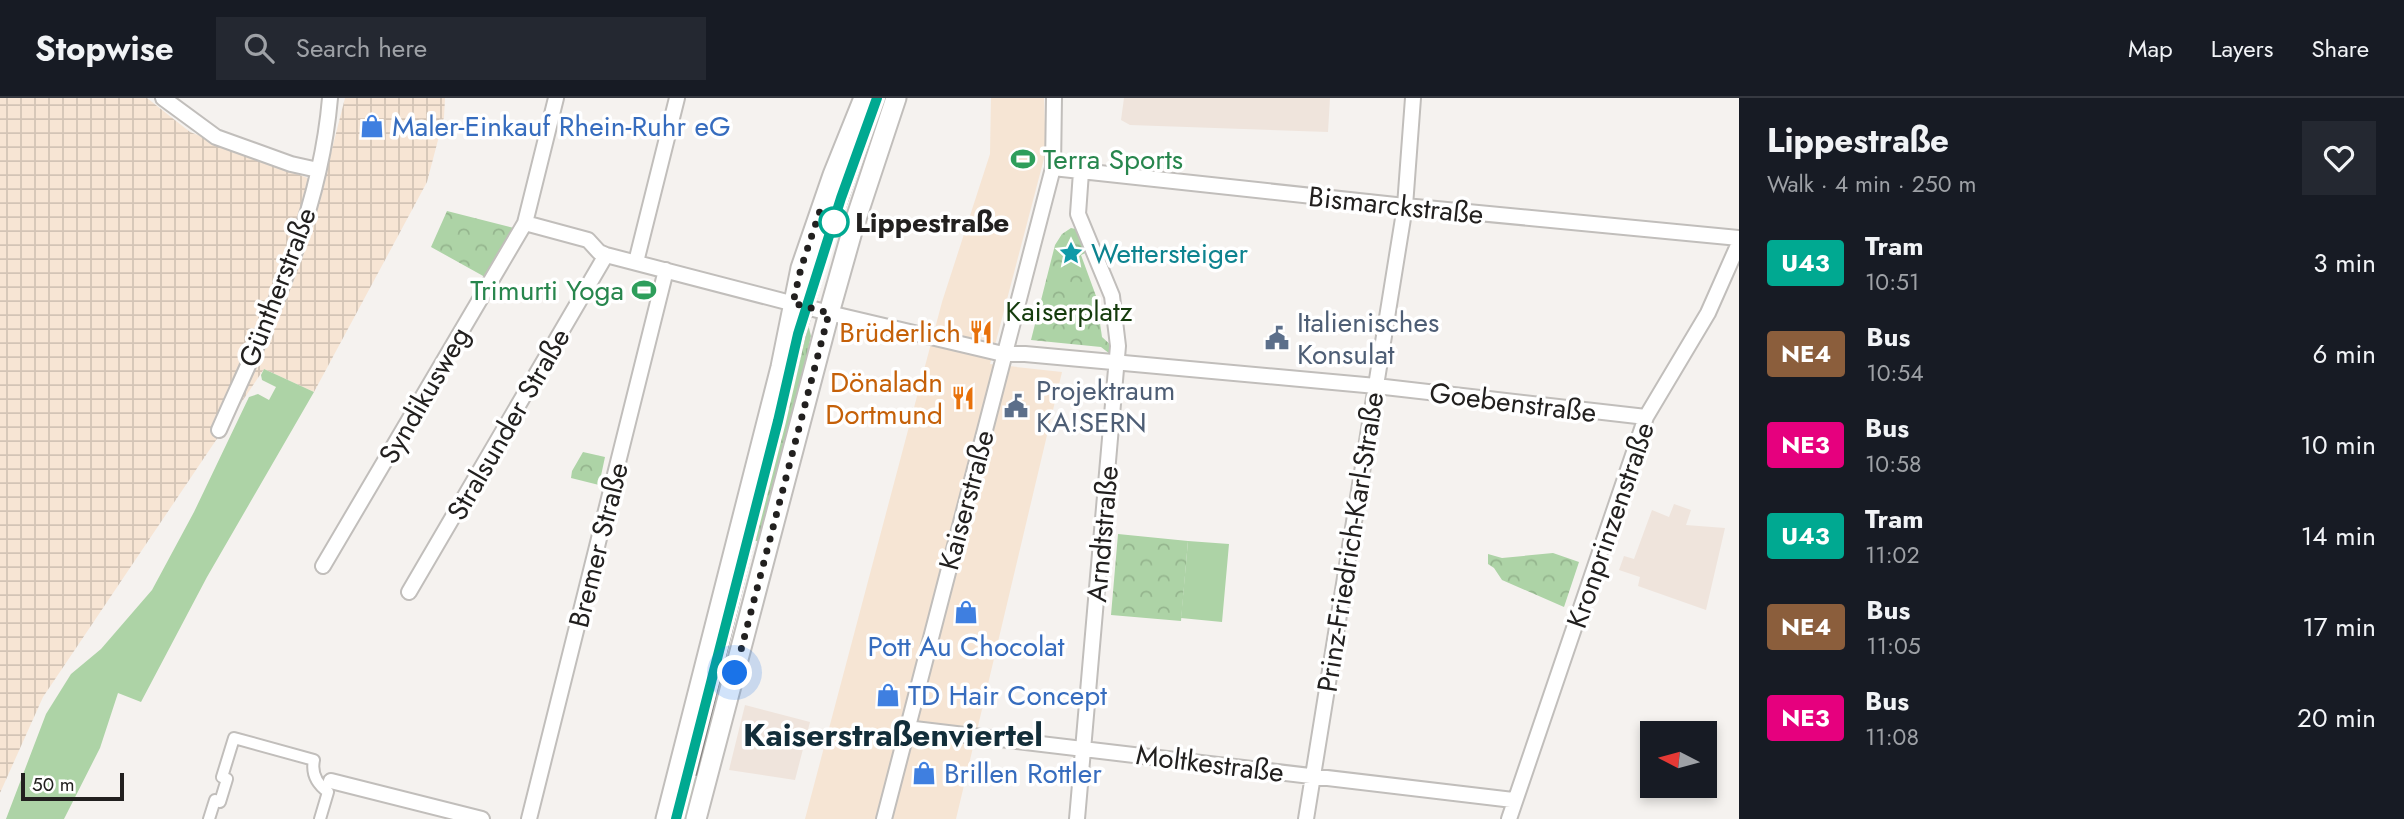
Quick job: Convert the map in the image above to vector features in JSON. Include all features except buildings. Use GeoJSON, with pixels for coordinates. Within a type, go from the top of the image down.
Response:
{"type":"FeatureCollection","features":[{"type":"Feature","properties":{"kind":"main road"},"geometry":{"type":"LineString","coordinates":[[666,819],[780,367],[801,268],[864,98]]}},
{"type":"Feature","properties":{"kind":"main road"},"geometry":{"type":"LineString","coordinates":[[696,819],[821,311],[853,228],[895,98]]}},
{"type":"Feature","properties":{"kind":"street"},"geometry":{"type":"LineString","coordinates":[[163,98],[216,136],[291,164],[318,170]]}},
{"type":"Feature","properties":{"kind":"street","name":"Güntherstraße"},"geometry":{"type":"LineString","coordinates":[[219,430],[293,263],[318,170],[330,98]]}},
{"type":"Feature","properties":{"kind":"street","name":"Syndikusweg"},"geometry":{"type":"LineString","coordinates":[[323,566],[525,223],[556,98]]}},
{"type":"Feature","properties":{"kind":"street"},"geometry":{"type":"LineString","coordinates":[[636,262],[677,98]]}},
{"type":"Feature","properties":{"kind":"street","name":"Kaiserstraße"},"geometry":{"type":"LineString","coordinates":[[884,819],[1053,168],[1054,98]]}},
{"type":"Feature","properties":{"kind":"street","name":"Prinz-Friedrich-Karl-Straße"},"geometry":{"type":"LineString","coordinates":[[1306,819],[1336,620],[1405,206],[1413,98]]}},
{"type":"Feature","properties":{"kind":"street","name":"Bismarckstraße"},"geometry":{"type":"LineString","coordinates":[[1053,168],[1739,241]]}},
{"type":"Feature","properties":{"kind":"street","name":"Arndtstraße"},"geometry":{"type":"LineString","coordinates":[[1077,819],[1118,346],[1112,296],[1078,214],[1081,172]]}},
{"type":"Feature","properties":{"kind":"street"},"geometry":{"type":"LineString","coordinates":[[525,223],[587,240],[606,255],[821,311],[1003,354]]}},
{"type":"Feature","properties":{"kind":"street","name":"Kronprinzenstraße"},"geometry":{"type":"LineString","coordinates":[[1508,819],[1646,417],[1708,313],[1739,241]]}},
{"type":"Feature","properties":{"kind":"street","name":"Stralsunder Straße"},"geometry":{"type":"LineString","coordinates":[[409,592],[606,255]]}},
{"type":"Feature","properties":{"kind":"street","name":"Bremer Straße"},"geometry":{"type":"LineString","coordinates":[[528,819],[666,270]]}},
{"type":"Feature","properties":{"kind":"street","name":"Goebenstraße"},"geometry":{"type":"LineString","coordinates":[[1003,354],[1376,386],[1646,417]]}},
{"type":"Feature","properties":{"kind":"street","name":"Moltkestraße"},"geometry":{"type":"LineString","coordinates":[[906,728],[1513,800]]}},
{"type":"Feature","properties":{"kind":"street"},"geometry":{"type":"LineString","coordinates":[[209,819],[215,800],[220,802],[227,779],[222,777],[234,738],[314,760],[314,776],[328,792],[320,819]]}},
{"type":"Feature","properties":{"kind":"street"},"geometry":{"type":"LineString","coordinates":[[331,781],[482,819]]}},
{"type":"Feature","properties":{"kind":"shaded area"},"geometry":{"type":"Polygon","coordinates":[[[0,98],[147,98],[190,132],[323,184],[345,98],[445,98],[444,117],[427,182],[314,392],[264,369],[43,697],[0,793],[0,98]]]}},
{"type":"Feature","properties":{"kind":"shaded area"},"geometry":{"type":"Polygon","coordinates":[[[991,98],[1044,98],[1046,151],[990,364],[1062,372],[956,819],[805,819],[942,302],[990,154],[991,98]]]}},
{"type":"Feature","properties":{"kind":"shaded area"},"geometry":{"type":"Polygon","coordinates":[[[1124,98],[1330,98],[1328,132],[1130,125],[1121,120],[1124,98]]]}},
{"type":"Feature","properties":{"kind":"shaded area"},"geometry":{"type":"Polygon","coordinates":[[[1674,504],[1691,510],[1686,525],[1725,528],[1706,610],[1638,586],[1640,577],[1619,570],[1624,556],[1634,559],[1652,510],[1669,517],[1674,504]]]}},
{"type":"Feature","properties":{"kind":"shaded area"},"geometry":{"type":"Polygon","coordinates":[[[745,705],[810,722],[795,780],[729,770],[745,705]]]}},
{"type":"Feature","properties":{"kind":"green space"},"geometry":{"type":"Polygon","coordinates":[[[447,211],[514,228],[485,277],[431,247],[447,211]]]}},
{"type":"Feature","properties":{"kind":"green space","name":"Kaiserplatz"},"geometry":{"type":"Polygon","coordinates":[[[1071,228],[1080,230],[1090,251],[1081,255],[1096,296],[1102,337],[1114,348],[1110,354],[1101,347],[1031,340],[1055,245],[1062,234],[1071,228]]]}},
{"type":"Feature","properties":{"kind":"green space"},"geometry":{"type":"Polygon","coordinates":[[[799,325],[809,328],[811,336],[761,542],[743,538],[799,325]]]}},
{"type":"Feature","properties":{"kind":"green space"},"geometry":{"type":"Polygon","coordinates":[[[264,369],[314,392],[207,577],[141,702],[118,693],[100,748],[64,819],[6,819],[46,714],[71,674],[101,649],[152,590],[194,512],[249,397],[258,394],[269,400],[276,387],[262,380],[264,369]]]}},
{"type":"Feature","properties":{"kind":"green space"},"geometry":{"type":"Polygon","coordinates":[[[583,452],[605,457],[599,485],[571,478],[583,452]]]}},
{"type":"Feature","properties":{"kind":"green space"},"geometry":{"type":"Polygon","coordinates":[[[1118,534],[1188,541],[1181,621],[1111,615],[1118,534]]]}},
{"type":"Feature","properties":{"kind":"green space"},"geometry":{"type":"Polygon","coordinates":[[[1188,541],[1229,544],[1222,622],[1181,618],[1188,541]]]}},
{"type":"Feature","properties":{"kind":"green space"},"geometry":{"type":"Polygon","coordinates":[[[1553,553],[1579,562],[1564,607],[1502,580],[1488,564],[1488,554],[1502,558],[1553,553]]]}},
{"type":"Feature","properties":{"kind":"green space"},"geometry":{"type":"Polygon","coordinates":[[[685,775],[697,778],[690,819],[677,819],[683,794],[682,779],[685,775]]]}},
{"type":"Feature","properties":{"kind":"tram line","name":"U43"},"geometry":{"type":"LineString","coordinates":[[676,819],[798,334],[841,198],[877,98]]}},
{"type":"Feature","properties":{"kind":"tram line"},"geometry":{"type":"LineString","coordinates":[[696,775],[805,335],[836,234],[883,98]]}},
{"type":"Feature","properties":{"kind":"place","name":"Maler-Einkauf Rhein-Ruhr eG"},"geometry":{"type":"Point","coordinates":[372,126]}},
{"type":"Feature","properties":{"kind":"place","name":"Terra Sports"},"geometry":{"type":"Point","coordinates":[1023,159]}},
{"type":"Feature","properties":{"kind":"place","name":"Lippestraße"},"geometry":{"type":"Point","coordinates":[834,222]}},
{"type":"Feature","properties":{"kind":"place","name":"Wettersteiger"},"geometry":{"type":"Point","coordinates":[1071,253]}},
{"type":"Feature","properties":{"kind":"place","name":"Trimurti Yoga"},"geometry":{"type":"Point","coordinates":[644,290]}},
{"type":"Feature","properties":{"kind":"place","name":"Brüderlich"},"geometry":{"type":"Point","coordinates":[981,332]}},
{"type":"Feature","properties":{"kind":"place","name":"Italienisches Konsulat"},"geometry":{"type":"Point","coordinates":[1277,338]}},
{"type":"Feature","properties":{"kind":"place","name":"Dönaladn Dortmund"},"geometry":{"type":"Point","coordinates":[963,398]}},
{"type":"Feature","properties":{"kind":"place","name":"Projektraum KA!SERN"},"geometry":{"type":"Point","coordinates":[1016,406]}},
{"type":"Feature","properties":{"kind":"place","name":"Pott Au Chocolat"},"geometry":{"type":"Point","coordinates":[966,612]}},
{"type":"Feature","properties":{"kind":"place","name":"TD Hair Concept"},"geometry":{"type":"Point","coordinates":[888,695]}},
{"type":"Feature","properties":{"kind":"place","name":"Brillen Rottler"},"geometry":{"type":"Point","coordinates":[924,773]}},
{"type":"Feature","properties":{"kind":"district","name":"Kaiserstraßenviertel"},"geometry":{"type":"Point","coordinates":[893,735]}},
{"type":"Feature","properties":{"kind":"route"},"geometry":{"type":"LineString","coordinates":[[735,673],[829,313],[793,303],[801,268],[820,211],[834,222]]}}]}
